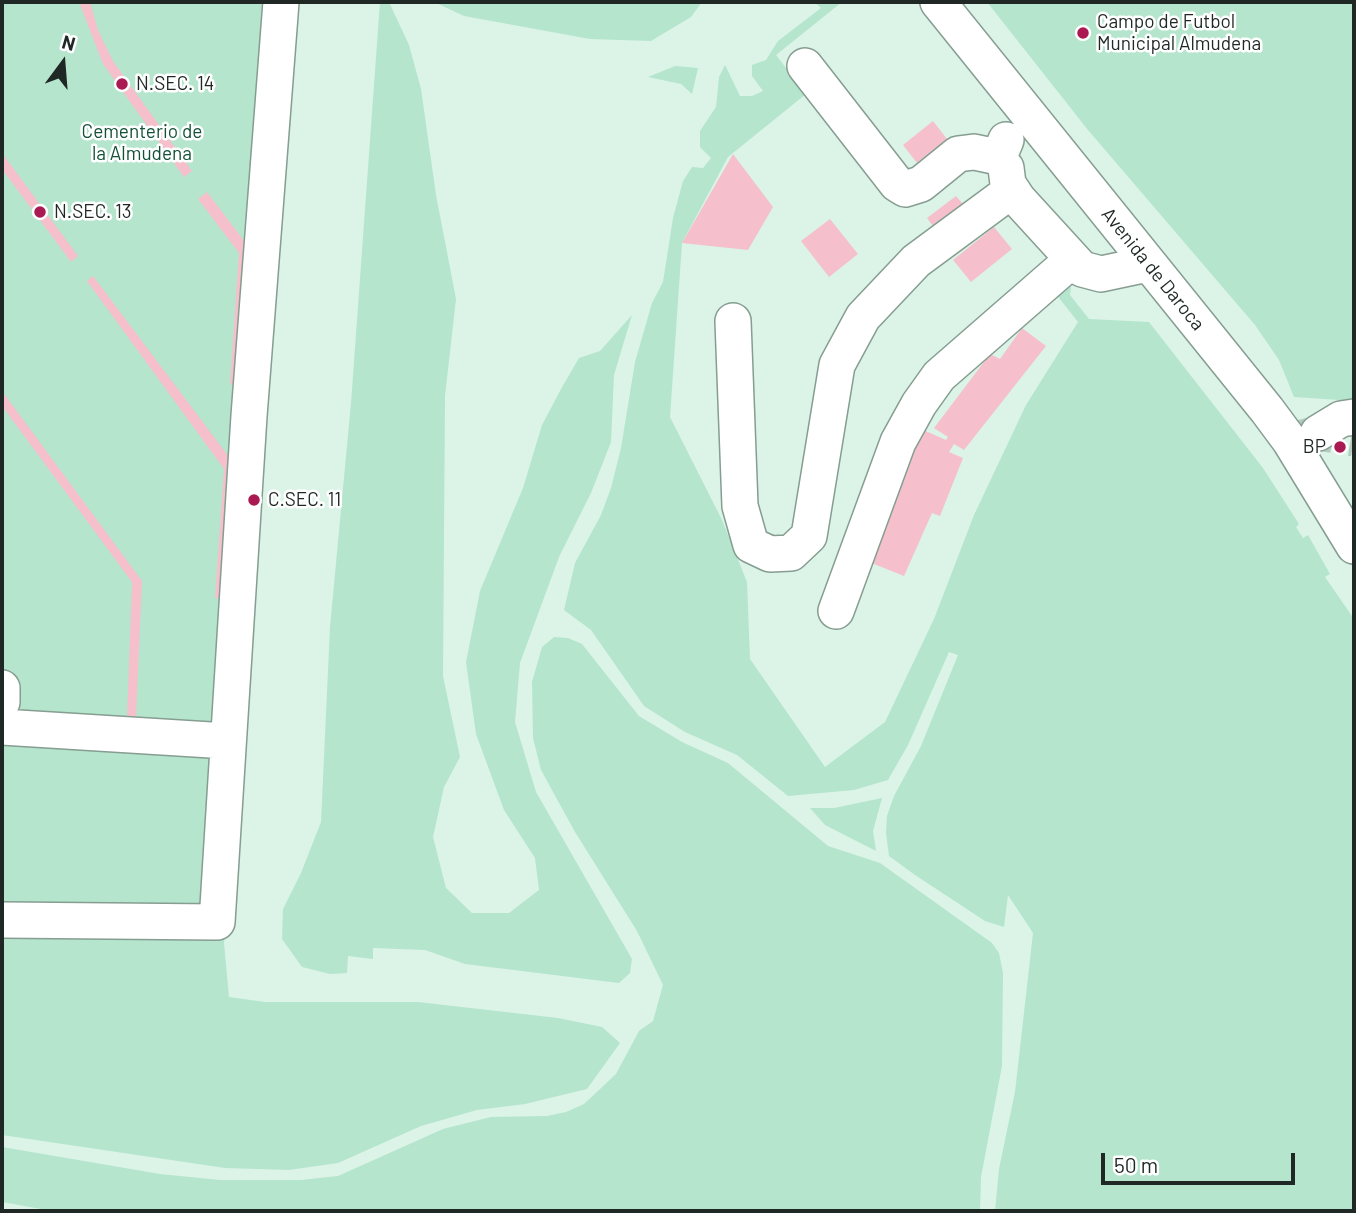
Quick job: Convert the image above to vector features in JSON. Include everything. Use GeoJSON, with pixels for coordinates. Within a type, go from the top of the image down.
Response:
{"type":"FeatureCollection","features":[{"type":"Feature","properties":{"kind":"street"},"geometry":{"type":"LineString","coordinates":[[2,920],[217,922],[227,741],[281,2]]}},
{"type":"Feature","properties":{"kind":"street","name":"Avenida de Daroca"},"geometry":{"type":"LineString","coordinates":[[938,2],[1290,441],[1354,546]]}},
{"type":"Feature","properties":{"kind":"street"},"geometry":{"type":"LineString","coordinates":[[805,66],[897,184],[905,189],[921,184],[958,154],[974,152],[993,156],[1001,152],[1006,140]]}},
{"type":"Feature","properties":{"kind":"street"},"geometry":{"type":"LineString","coordinates":[[1009,91],[1006,173],[1012,190],[1071,261],[1082,269],[1101,274],[1149,264]]}},
{"type":"Feature","properties":{"kind":"street"},"geometry":{"type":"LineString","coordinates":[[733,321],[740,506],[751,545],[771,554],[791,553],[809,536],[837,365],[863,317],[916,261],[1012,190]]}},
{"type":"Feature","properties":{"kind":"street"},"geometry":{"type":"LineString","coordinates":[[836,611],[898,442],[919,404],[939,376],[1071,261]]}},
{"type":"Feature","properties":{"kind":"street"},"geometry":{"type":"LineString","coordinates":[[1318,433],[1341,419],[1354,417]]}},
{"type":"Feature","properties":{"kind":"street"},"geometry":{"type":"LineString","coordinates":[[2,688],[2,702]]}},
{"type":"Feature","properties":{"kind":"street"},"geometry":{"type":"LineString","coordinates":[[2,727],[227,741]]}},
{"type":"Feature","properties":{"kind":"green space","name":"Cementerio de la Almudena"},"geometry":{"type":"Polygon","coordinates":[[[2,2],[294,2],[224,943],[229,997],[265,1002],[418,1002],[558,1018],[602,1027],[620,1043],[587,1089],[525,1104],[477,1110],[421,1126],[338,1163],[289,1170],[225,1168],[2,1135],[2,2]]]}},
{"type":"Feature","properties":{"kind":"green space"},"geometry":{"type":"Polygon","coordinates":[[[380,2],[389,2],[409,45],[421,89],[436,195],[456,299],[445,396],[443,676],[460,757],[444,787],[433,837],[446,888],[472,913],[509,913],[539,890],[535,858],[504,810],[476,734],[466,662],[480,591],[523,488],[542,425],[561,389],[579,358],[600,351],[632,315],[614,375],[611,442],[591,493],[559,557],[520,663],[515,722],[536,792],[632,959],[630,973],[619,983],[465,964],[425,950],[373,948],[373,959],[348,956],[347,973],[330,974],[302,967],[282,939],[283,909],[321,822],[330,627],[351,403],[380,2]]]}},
{"type":"Feature","properties":{"kind":"green space"},"geometry":{"type":"Polygon","coordinates":[[[434,2],[702,2],[691,17],[651,41],[590,39],[464,16],[434,2]]]}},
{"type":"Feature","properties":{"kind":"green space"},"geometry":{"type":"Polygon","coordinates":[[[814,2],[842,2],[776,55],[806,94],[728,157],[682,243],[670,417],[722,520],[747,582],[750,659],[825,767],[885,722],[934,619],[974,515],[1026,405],[1078,322],[1055,293],[1067,283],[1071,288],[1070,295],[1089,319],[1149,322],[1263,468],[1299,524],[1296,527],[1303,538],[1308,535],[1330,574],[1325,577],[1354,619],[1354,1211],[995,1211],[999,1169],[1015,1092],[1033,933],[1008,895],[1004,927],[985,921],[915,875],[889,856],[886,833],[887,816],[894,796],[921,746],[958,655],[949,652],[908,745],[888,780],[854,790],[788,796],[737,755],[685,732],[644,706],[591,630],[564,610],[575,563],[601,515],[611,488],[621,448],[635,362],[652,303],[663,282],[673,218],[683,181],[692,167],[703,168],[711,158],[700,147],[700,131],[716,107],[719,77],[725,65],[740,96],[752,96],[763,91],[752,76],[752,65],[766,60],[778,41],[821,8],[814,2]]]}},
{"type":"Feature","properties":{"kind":"green space"},"geometry":{"type":"Polygon","coordinates":[[[987,2],[1354,2],[1354,401],[1294,397],[1279,360],[1255,325],[1088,130],[987,2]]]}},
{"type":"Feature","properties":{"kind":"green space"},"geometry":{"type":"Polygon","coordinates":[[[675,66],[698,68],[692,94],[681,84],[648,77],[675,66]]]}},
{"type":"Feature","properties":{"kind":"green space"},"geometry":{"type":"Polygon","coordinates":[[[554,637],[568,638],[582,644],[639,716],[682,742],[728,763],[828,846],[880,863],[992,943],[999,953],[1003,973],[1002,1066],[981,1177],[980,1211],[52,1211],[2,1202],[2,1147],[160,1174],[220,1180],[301,1180],[338,1176],[443,1129],[491,1117],[547,1116],[566,1112],[584,1104],[616,1074],[639,1031],[653,1021],[663,985],[637,931],[575,832],[541,770],[533,738],[532,682],[542,647],[554,637]]]}},
{"type":"Feature","properties":{"kind":"green space"},"geometry":{"type":"Polygon","coordinates":[[[882,798],[873,831],[876,851],[825,825],[810,808],[834,808],[882,798]]]}},
{"type":"Feature","properties":{"kind":"building","name":"N.SEC. 14"},"geometry":{"type":"Polygon","coordinates":[[[79,2],[90,2],[98,30],[113,61],[192,171],[184,177],[103,64],[79,2]]]}},
{"type":"Feature","properties":{"kind":"building"},"geometry":{"type":"Polygon","coordinates":[[[933,121],[947,139],[917,163],[903,145],[933,121]]]}},
{"type":"Feature","properties":{"kind":"building","name":"N.SEC. 13"},"geometry":{"type":"Polygon","coordinates":[[[2,153],[78,256],[71,262],[2,169],[2,153]]]}},
{"type":"Feature","properties":{"kind":"building"},"geometry":{"type":"Polygon","coordinates":[[[733,154],[773,207],[748,250],[682,243],[733,154]]]}},
{"type":"Feature","properties":{"kind":"building"},"geometry":{"type":"Polygon","coordinates":[[[207,192],[251,250],[241,385],[230,384],[239,253],[198,199],[207,192]]]}},
{"type":"Feature","properties":{"kind":"building"},"geometry":{"type":"Polygon","coordinates":[[[956,196],[968,210],[938,233],[927,218],[956,196]]]}},
{"type":"Feature","properties":{"kind":"building"},"geometry":{"type":"Polygon","coordinates":[[[830,219],[858,254],[829,277],[801,241],[830,219]]]}},
{"type":"Feature","properties":{"kind":"building"},"geometry":{"type":"Polygon","coordinates":[[[994,227],[1012,249],[971,282],[953,260],[994,227]]]}},
{"type":"Feature","properties":{"kind":"building"},"geometry":{"type":"Polygon","coordinates":[[[93,276],[235,465],[225,598],[215,598],[224,469],[87,281],[93,276]]]}},
{"type":"Feature","properties":{"kind":"building"},"geometry":{"type":"Polygon","coordinates":[[[1022,328],[1046,346],[964,450],[954,444],[949,452],[963,458],[940,516],[932,513],[904,576],[864,560],[921,429],[946,440],[948,437],[934,428],[990,354],[1000,359],[1022,328]]]}},
{"type":"Feature","properties":{"kind":"building"},"geometry":{"type":"Polygon","coordinates":[[[2,391],[142,581],[136,719],[127,718],[132,582],[2,406],[2,391]]]}},
{"type":"Feature","properties":{"kind":"tunnel"},"geometry":{"type":"LineString","coordinates":[[1299,438],[1318,433],[1354,439]]}},
{"type":"Feature","properties":{"kind":"place","name":"Campo de Futbol Municipal Almudena"},"geometry":{"type":"Point","coordinates":[1083,33]}},
{"type":"Feature","properties":{"kind":"place","name":"N.SEC. 14"},"geometry":{"type":"Point","coordinates":[122,84]}},
{"type":"Feature","properties":{"kind":"place","name":"N.SEC. 13"},"geometry":{"type":"Point","coordinates":[40,212]}},
{"type":"Feature","properties":{"kind":"place","name":"BP"},"geometry":{"type":"Point","coordinates":[1340,447]}},
{"type":"Feature","properties":{"kind":"place","name":"C.SEC. 11"},"geometry":{"type":"Point","coordinates":[254,500]}}]}
